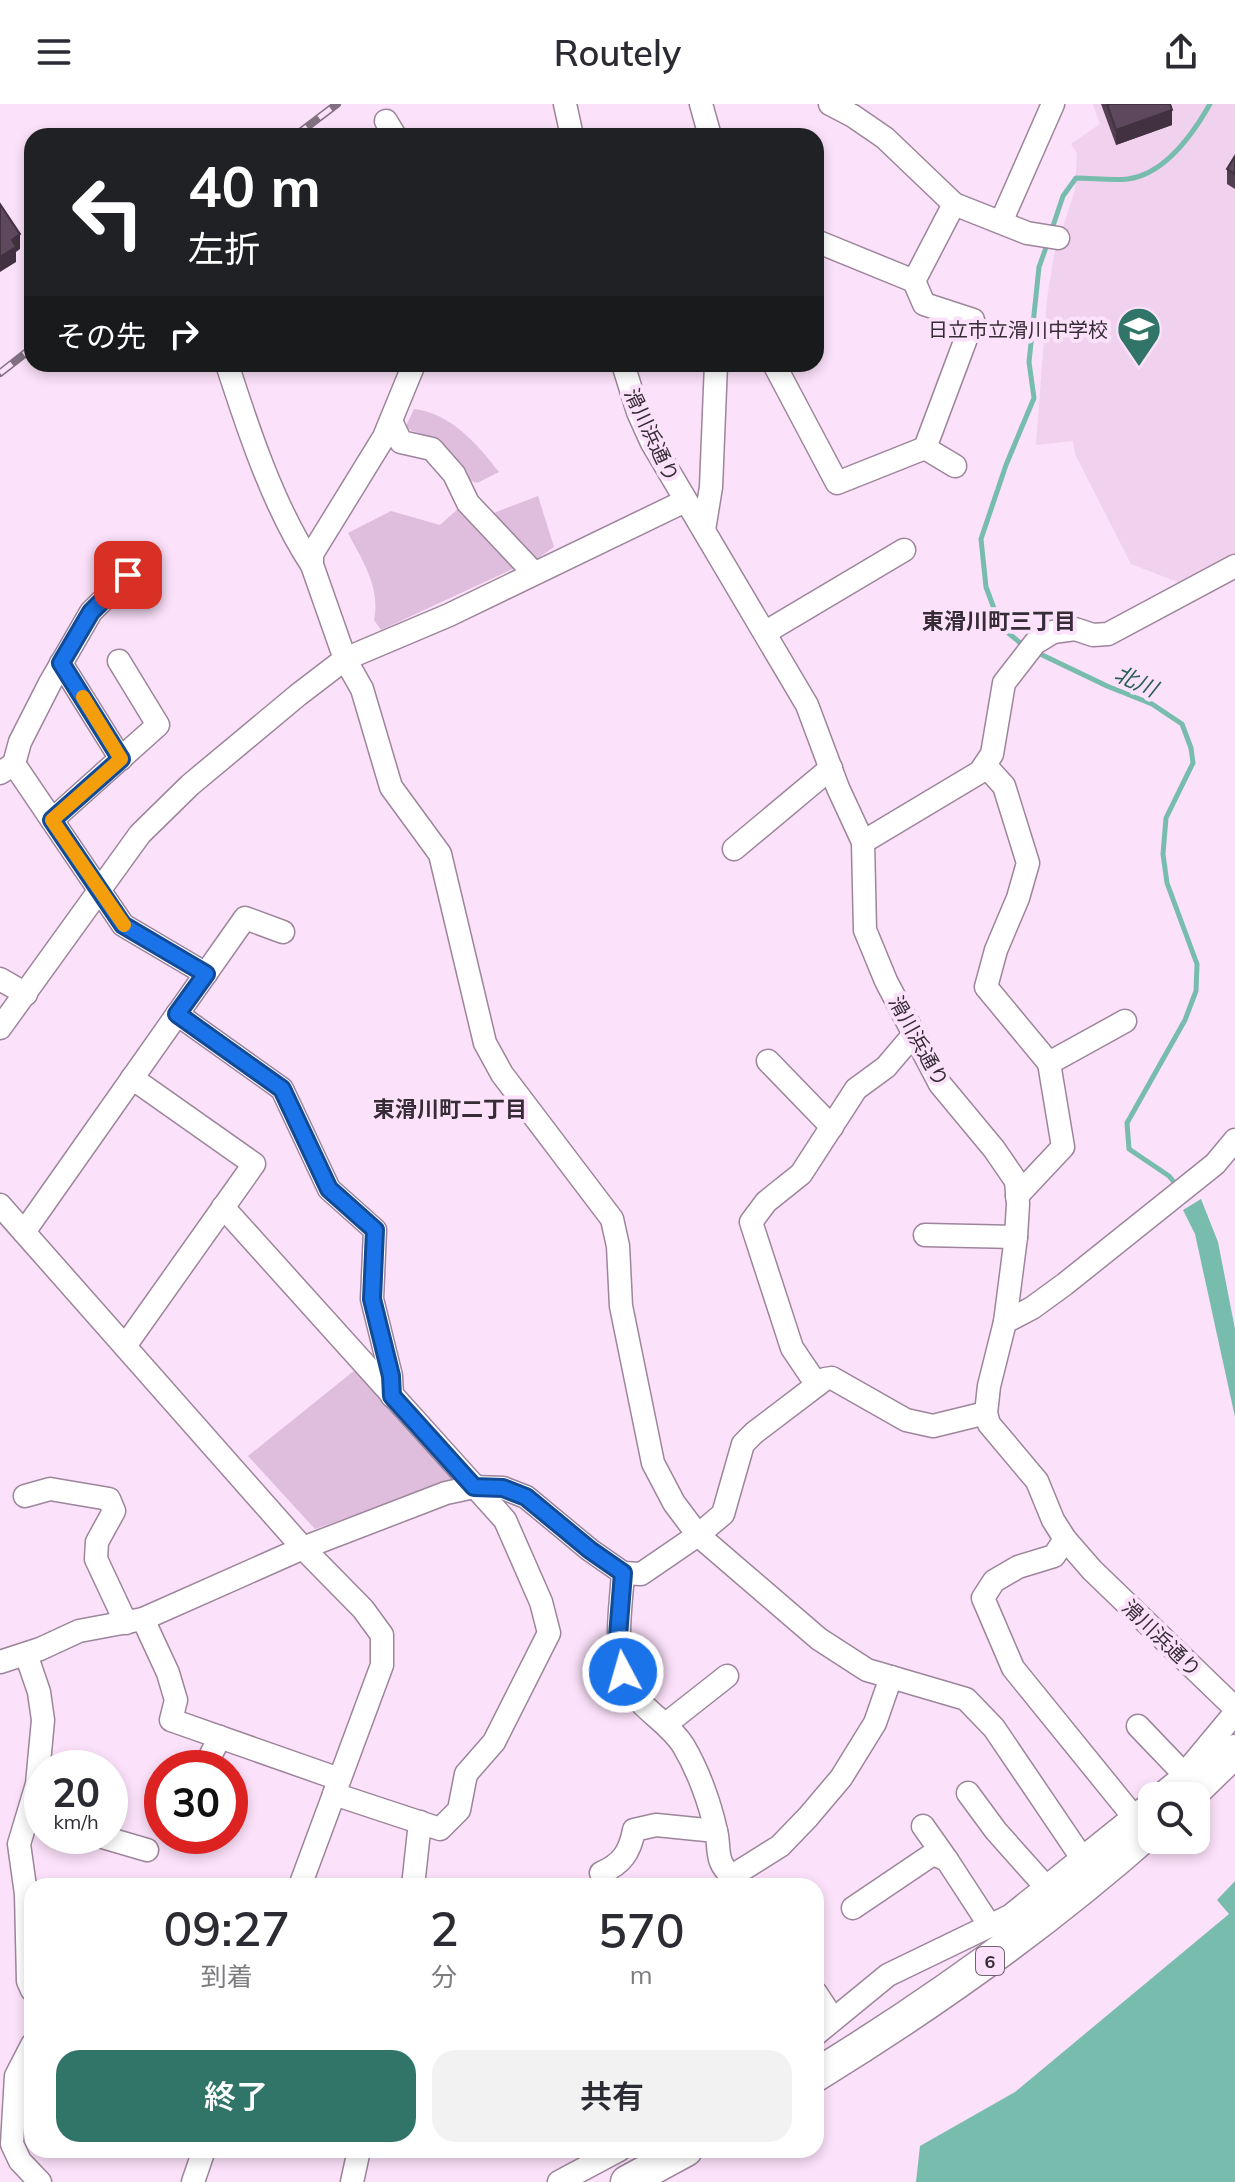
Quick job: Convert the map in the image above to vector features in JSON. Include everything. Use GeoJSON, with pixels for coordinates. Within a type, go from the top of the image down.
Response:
{"type":"FeatureCollection","features":[{"type":"Feature","properties":{"kind":"highway"},"geometry":{"type":"LineString","coordinates":[[1190,1782],[1235,1751]]}},
{"type":"Feature","properties":{"kind":"highway","name":"6"},"geometry":{"type":"LineString","coordinates":[[824,2070],[976,1971],[1100,1875],[1138,1829]]}},
{"type":"Feature","properties":{"kind":"highway"},"geometry":{"type":"LineString","coordinates":[[627,2182],[671,2158]]}},
{"type":"Feature","properties":{"kind":"street"},"geometry":{"type":"LineString","coordinates":[[565,104],[570,128]]}},
{"type":"Feature","properties":{"kind":"street"},"geometry":{"type":"LineString","coordinates":[[701,104],[708,128]]}},
{"type":"Feature","properties":{"kind":"street"},"geometry":{"type":"LineString","coordinates":[[830,104],[885,138],[954,204],[1027,233],[1058,238]]}},
{"type":"Feature","properties":{"kind":"street"},"geometry":{"type":"LineString","coordinates":[[1001,222],[1053,104]]}},
{"type":"Feature","properties":{"kind":"street"},"geometry":{"type":"LineString","coordinates":[[914,281],[954,204]]}},
{"type":"Feature","properties":{"kind":"street"},"geometry":{"type":"LineString","coordinates":[[778,372],[837,483],[925,448],[973,320],[924,304],[914,281],[824,244]]}},
{"type":"Feature","properties":{"kind":"street"},"geometry":{"type":"LineString","coordinates":[[230,372],[250,434],[296,542],[312,565],[345,659],[362,689],[391,787],[440,854],[485,1043],[502,1074],[612,1219],[618,1246],[621,1306],[653,1463],[674,1503],[698,1535],[819,1639],[867,1670],[966,1699],[994,1728],[1082,1858]]}},
{"type":"Feature","properties":{"kind":"street"},"geometry":{"type":"LineString","coordinates":[[312,565],[312,554],[384,437],[411,372]]}},
{"type":"Feature","properties":{"kind":"street","name":"滑川浜通り"},"geometry":{"type":"LineString","coordinates":[[626,372],[638,412],[685,501],[807,705],[863,842],[865,930],[886,981],[940,1084],[994,1149],[1016,1181],[1016,1237],[1005,1322],[989,1386],[986,1413],[989,1424],[1037,1481],[1053,1520],[1065,1539],[1092,1570],[1235,1711]]}},
{"type":"Feature","properties":{"kind":"street"},"geometry":{"type":"LineString","coordinates":[[704,530],[711,487],[716,372]]}},
{"type":"Feature","properties":{"kind":"street"},"geometry":{"type":"LineString","coordinates":[[391,421],[401,442],[432,449],[454,474],[468,503],[534,573]]}},
{"type":"Feature","properties":{"kind":"street"},"geometry":{"type":"LineString","coordinates":[[925,448],[955,466]]}},
{"type":"Feature","properties":{"kind":"street"},"geometry":{"type":"LineString","coordinates":[[0,1028],[140,834],[190,785],[345,659],[449,615],[685,501]]}},
{"type":"Feature","properties":{"kind":"street"},"geometry":{"type":"LineString","coordinates":[[766,632],[904,550]]}},
{"type":"Feature","properties":{"kind":"street"},"geometry":{"type":"LineString","coordinates":[[863,842],[980,772],[992,754],[1004,683],[1035,643],[1053,632],[1064,630],[1108,634],[1235,566]]}},
{"type":"Feature","properties":{"kind":"street"},"geometry":{"type":"LineString","coordinates":[[128,575],[91,612],[7,768],[52,820],[123,925],[206,974]]}},
{"type":"Feature","properties":{"kind":"street"},"geometry":{"type":"LineString","coordinates":[[52,820],[158,725],[119,661]]}},
{"type":"Feature","properties":{"kind":"street"},"geometry":{"type":"LineString","coordinates":[[61,663],[121,759]]}},
{"type":"Feature","properties":{"kind":"street"},"geometry":{"type":"LineString","coordinates":[[985,765],[1004,786],[1028,863],[986,987],[1049,1063],[1063,1147],[1017,1196]]}},
{"type":"Feature","properties":{"kind":"street"},"geometry":{"type":"LineString","coordinates":[[734,849],[831,768]]}},
{"type":"Feature","properties":{"kind":"street"},"geometry":{"type":"LineString","coordinates":[[24,1232],[245,918],[283,932]]}},
{"type":"Feature","properties":{"kind":"street"},"geometry":{"type":"LineString","coordinates":[[0,979],[26,994]]}},
{"type":"Feature","properties":{"kind":"street"},"geometry":{"type":"LineString","coordinates":[[177,1014],[282,1089],[329,1189],[375,1230],[372,1299],[391,1376],[392,1396]]}},
{"type":"Feature","properties":{"kind":"street"},"geometry":{"type":"LineString","coordinates":[[1049,1063],[1125,1021]]}},
{"type":"Feature","properties":{"kind":"street"},"geometry":{"type":"LineString","coordinates":[[817,1385],[792,1348],[751,1222],[766,1202],[801,1174],[856,1089],[886,1067],[914,1034]]}},
{"type":"Feature","properties":{"kind":"street"},"geometry":{"type":"LineString","coordinates":[[768,1061],[832,1127]]}},
{"type":"Feature","properties":{"kind":"street"},"geometry":{"type":"LineString","coordinates":[[125,1346],[254,1164],[132,1078]]}},
{"type":"Feature","properties":{"kind":"street"},"geometry":{"type":"LineString","coordinates":[[1005,1322],[1032,1308],[1198,1179],[1235,1140]]}},
{"type":"Feature","properties":{"kind":"street"},"geometry":{"type":"LineString","coordinates":[[0,1205],[303,1548],[363,1609],[382,1635],[382,1665],[303,1878]]}},
{"type":"Feature","properties":{"kind":"street"},"geometry":{"type":"LineString","coordinates":[[25,1496],[50,1489],[109,1499],[114,1511],[97,1542],[96,1559],[168,1673],[176,1700],[171,1720],[220,1737],[440,1829],[459,1810],[466,1774],[494,1742],[549,1633],[541,1602],[505,1520],[223,1207]]}},
{"type":"Feature","properties":{"kind":"street"},"geometry":{"type":"LineString","coordinates":[[925,1235],[1016,1237]]}},
{"type":"Feature","properties":{"kind":"street"},"geometry":{"type":"LineString","coordinates":[[0,1662],[79,1631],[135,1621],[303,1548],[446,1493],[474,1487],[503,1488],[526,1497],[623,1573],[641,1574],[723,1514],[743,1444],[825,1379],[832,1378],[906,1420],[933,1426],[986,1413]]}},
{"type":"Feature","properties":{"kind":"street"},"geometry":{"type":"LineString","coordinates":[[1065,1539],[1054,1556],[1018,1567],[994,1581],[983,1598],[1013,1668],[1138,1817]]}},
{"type":"Feature","properties":{"kind":"street"},"geometry":{"type":"LineString","coordinates":[[623,1573],[618,1636],[623,1672],[632,1694],[644,1709],[666,1724],[684,1747],[716,1831],[721,1862],[734,1878]]}},
{"type":"Feature","properties":{"kind":"street"},"geometry":{"type":"LineString","coordinates":[[24,1878],[20,1841],[37,1784],[43,1720],[39,1692],[26,1654]]}},
{"type":"Feature","properties":{"kind":"street"},"geometry":{"type":"LineString","coordinates":[[666,1724],[727,1676]]}},
{"type":"Feature","properties":{"kind":"street"},"geometry":{"type":"LineString","coordinates":[[740,1878],[780,1846],[841,1778],[875,1723],[891,1677]]}},
{"type":"Feature","properties":{"kind":"street"},"geometry":{"type":"LineString","coordinates":[[1188,1782],[1235,1711]]}},
{"type":"Feature","properties":{"kind":"street"},"geometry":{"type":"LineString","coordinates":[[1138,1726],[1184,1782]]}},
{"type":"Feature","properties":{"kind":"street"},"geometry":{"type":"LineString","coordinates":[[213,1750],[220,1737]]}},
{"type":"Feature","properties":{"kind":"street"},"geometry":{"type":"LineString","coordinates":[[968,1793],[996,1831],[1046,1887]]}},
{"type":"Feature","properties":{"kind":"street"},"geometry":{"type":"LineString","coordinates":[[414,1878],[420,1822]]}},
{"type":"Feature","properties":{"kind":"street"},"geometry":{"type":"LineString","coordinates":[[601,1873],[626,1857],[634,1830],[656,1825],[716,1831]]}},
{"type":"Feature","properties":{"kind":"street"},"geometry":{"type":"LineString","coordinates":[[923,1826],[990,1926]]}},
{"type":"Feature","properties":{"kind":"street"},"geometry":{"type":"LineString","coordinates":[[825,2026],[888,1975],[1010,1916],[1082,1858],[1138,1826]]}},
{"type":"Feature","properties":{"kind":"street"},"geometry":{"type":"LineString","coordinates":[[853,1908],[933,1854],[947,1860]]}},
{"type":"Feature","properties":{"kind":"street"},"geometry":{"type":"LineString","coordinates":[[24,2060],[8,2095],[12,2144],[20,2161],[40,2182]]}},
{"type":"Feature","properties":{"kind":"street"},"geometry":{"type":"LineString","coordinates":[[193,2182],[201,2158]]}},
{"type":"Feature","properties":{"kind":"street"},"geometry":{"type":"LineString","coordinates":[[352,2182],[357,2158]]}},
{"type":"Feature","properties":{"kind":"street"},"geometry":{"type":"LineString","coordinates":[[559,2182],[604,2158]]}},
{"type":"Feature","properties":{"kind":"shaded area","name":"日立市立滑川中学校"},"geometry":{"type":"Polygon","coordinates":[[[1093,104],[1235,104],[1235,558],[1183,584],[1131,564],[1075,454],[1073,441],[1036,445],[1047,299],[1054,255],[1075,190],[1077,153],[1071,144],[1100,124],[1093,104]]]}},
{"type":"Feature","properties":{"kind":"shaded area"},"geometry":{"type":"Polygon","coordinates":[[[414,409],[452,424],[473,441],[499,472],[477,483],[469,480],[467,472],[441,442],[405,428],[414,409]]]}},
{"type":"Feature","properties":{"kind":"shaded area"},"geometry":{"type":"Polygon","coordinates":[[[538,496],[554,547],[531,563],[491,514],[538,496]]]}},
{"type":"Feature","properties":{"kind":"shaded area"},"geometry":{"type":"Polygon","coordinates":[[[460,507],[519,566],[381,630],[374,620],[373,586],[348,533],[391,511],[440,525],[460,507]]]}},
{"type":"Feature","properties":{"kind":"shaded area"},"geometry":{"type":"Polygon","coordinates":[[[1201,1199],[1218,1242],[1235,1329],[1235,1417],[1195,1234],[1183,1210],[1201,1199]]]}},
{"type":"Feature","properties":{"kind":"shaded area"},"geometry":{"type":"Polygon","coordinates":[[[355,1370],[465,1477],[315,1529],[248,1456],[355,1370]]]}},
{"type":"Feature","properties":{"kind":"shaded area"},"geometry":{"type":"Polygon","coordinates":[[[1235,1881],[1235,2182],[916,2182],[920,2146],[1015,2092],[1229,1914],[1217,1900],[1235,1881]]]}},
{"type":"Feature","properties":{"kind":"building"},"geometry":{"type":"Polygon","coordinates":[[[1107,104],[1170,104],[1172,110],[1116,130],[1107,104]]]}},
{"type":"Feature","properties":{"kind":"building"},"geometry":{"type":"Polygon","coordinates":[[[1235,156],[1235,174],[1227,169],[1235,156]]]}},
{"type":"Feature","properties":{"kind":"building"},"geometry":{"type":"Polygon","coordinates":[[[0,204],[20,234],[12,240],[16,247],[0,257],[0,204]]]}},
{"type":"Feature","properties":{"kind":"waterway","name":"北川"},"geometry":{"type":"LineString","coordinates":[[1051,232],[1063,196],[1076,178],[1128,179],[1154,169],[1186,140],[1210,104]]}},
{"type":"Feature","properties":{"kind":"waterway","name":"北川"},"geometry":{"type":"LineString","coordinates":[[1024,646],[1001,627],[986,587],[981,539],[1006,465],[1034,398],[1029,362],[1039,267],[1048,242]]}},
{"type":"Feature","properties":{"kind":"waterway","name":"北川"},"geometry":{"type":"LineString","coordinates":[[1036,652],[1152,704],[1182,724],[1191,748],[1193,763],[1166,818],[1163,854],[1167,883],[1197,964],[1196,991],[1185,1020],[1127,1123],[1129,1149],[1169,1176],[1178,1187]]}},
{"type":"Feature","properties":{"kind":"railway"},"geometry":{"type":"LineString","coordinates":[[306,128],[337,104]]}},
{"type":"Feature","properties":{"kind":"railway"},"geometry":{"type":"LineString","coordinates":[[0,373],[24,354]]}},
{"type":"Feature","properties":{"kind":"slow traffic"},"geometry":{"type":"LineString","coordinates":[[83,697],[121,759],[52,820],[124,925]]}},
{"type":"Feature","properties":{"kind":"place","name":"日立市立滑川中学校"},"geometry":{"type":"Point","coordinates":[1139,368]}},
{"type":"Feature","properties":{"kind":"district","name":"東滑川町三丁目"},"geometry":{"type":"Point","coordinates":[999,621]}},
{"type":"Feature","properties":{"kind":"district","name":"東滑川町二丁目"},"geometry":{"type":"Point","coordinates":[450,1109]}},
{"type":"Feature","properties":{"kind":"route"},"geometry":{"type":"LineString","coordinates":[[128,575],[91,612],[61,663],[121,759],[52,820],[123,925],[206,974],[177,1014],[282,1089],[329,1189],[375,1230],[372,1299],[391,1376],[392,1396],[474,1487],[503,1488],[526,1497],[623,1573],[618,1636],[623,1672]]}}]}
